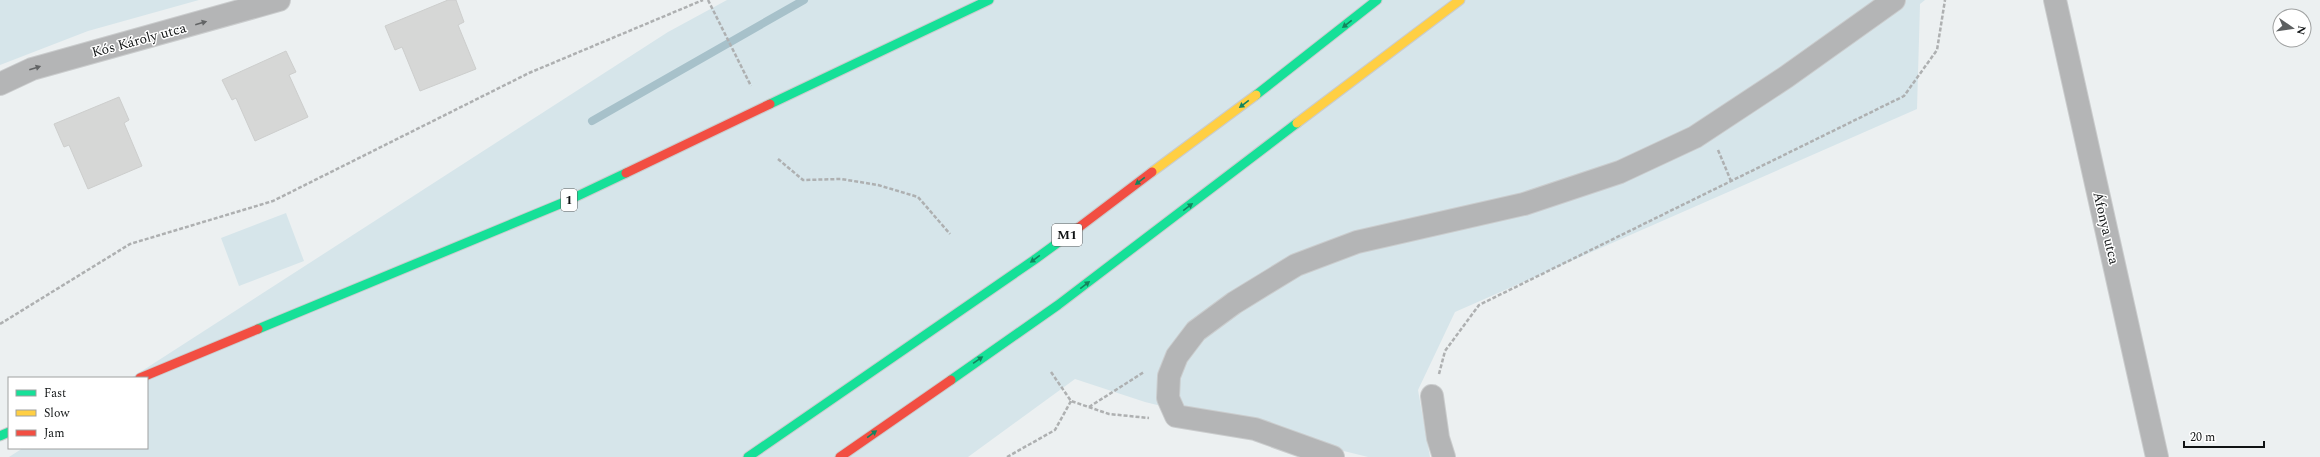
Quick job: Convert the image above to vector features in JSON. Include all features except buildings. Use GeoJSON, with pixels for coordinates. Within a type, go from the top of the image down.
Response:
{"type":"FeatureCollection","features":[{"type":"Feature","properties":{"kind":"main road","name":"1"},"geometry":{"type":"LineString","coordinates":[[142,377],[567,201],[989,0]]}},
{"type":"Feature","properties":{"kind":"main road","name":"M1"},"geometry":{"type":"LineString","coordinates":[[748,457],[1034,260],[1253,97],[1377,0]]}},
{"type":"Feature","properties":{"kind":"main road"},"geometry":{"type":"LineString","coordinates":[[840,457],[1058,305],[1460,0]]}},
{"type":"Feature","properties":{"kind":"street","name":"Kós Károly utca"},"geometry":{"type":"LineString","coordinates":[[0,84],[32,69],[279,0]]}},
{"type":"Feature","properties":{"kind":"street"},"geometry":{"type":"LineString","coordinates":[[1334,457],[1254,429],[1176,416],[1168,398],[1169,376],[1177,356],[1196,330],[1234,303],[1296,266],[1357,242],[1524,204],[1620,172],[1695,138],[1786,77],[1894,0]]}},
{"type":"Feature","properties":{"kind":"street","name":"Áfonya utca"},"geometry":{"type":"LineString","coordinates":[[2055,0],[2157,457]]}},
{"type":"Feature","properties":{"kind":"street"},"geometry":{"type":"LineString","coordinates":[[1432,396],[1438,438],[1444,457]]}},
{"type":"Feature","properties":{"kind":"path"},"geometry":{"type":"LineString","coordinates":[[0,324],[130,244],[273,201],[529,74],[703,0]]}},
{"type":"Feature","properties":{"kind":"path"},"geometry":{"type":"LineString","coordinates":[[708,0],[752,88]]}},
{"type":"Feature","properties":{"kind":"path"},"geometry":{"type":"LineString","coordinates":[[1432,396],[1445,351],[1479,305],[1904,96],[1937,50],[1945,0]]}},
{"type":"Feature","properties":{"kind":"path"},"geometry":{"type":"LineString","coordinates":[[1717,147],[1731,181]]}},
{"type":"Feature","properties":{"kind":"path"},"geometry":{"type":"LineString","coordinates":[[778,159],[803,180],[841,179],[878,184],[918,197],[950,234]]}},
{"type":"Feature","properties":{"kind":"path"},"geometry":{"type":"LineString","coordinates":[[1088,407],[1151,368],[1172,367]]}},
{"type":"Feature","properties":{"kind":"path"},"geometry":{"type":"LineString","coordinates":[[1051,372],[1071,401],[1088,407],[1109,414],[1149,418],[1176,416]]}},
{"type":"Feature","properties":{"kind":"path"},"geometry":{"type":"LineString","coordinates":[[1007,457],[1055,430],[1071,401]]}},
{"type":"Feature","properties":{"kind":"shaded area"},"geometry":{"type":"Polygon","coordinates":[[[0,0],[199,0],[88,31],[0,65],[0,0]]]}},
{"type":"Feature","properties":{"kind":"shaded area"},"geometry":{"type":"Polygon","coordinates":[[[727,0],[1925,0],[1920,4],[1917,109],[1455,312],[1418,390],[1430,457],[1368,457],[1145,402],[1075,379],[968,457],[9,457],[21,449],[148,449],[148,377],[133,377],[668,32],[727,0]]]}},
{"type":"Feature","properties":{"kind":"shaded area"},"geometry":{"type":"Polygon","coordinates":[[[286,213],[304,261],[239,286],[221,238],[286,213]]]}},
{"type":"Feature","properties":{"kind":"waterway"},"geometry":{"type":"LineString","coordinates":[[592,121],[804,0]]}},
{"type":"Feature","properties":{"kind":"traffic: fast"},"geometry":{"type":"LineString","coordinates":[[770,104],[989,0]]}},
{"type":"Feature","properties":{"kind":"traffic: fast"},"geometry":{"type":"LineString","coordinates":[[1256,95],[1377,0]]}},
{"type":"Feature","properties":{"kind":"traffic: fast"},"geometry":{"type":"LineString","coordinates":[[951,380],[1058,305],[1297,123]]}},
{"type":"Feature","properties":{"kind":"traffic: fast"},"geometry":{"type":"LineString","coordinates":[[258,329],[567,201],[626,173]]}},
{"type":"Feature","properties":{"kind":"traffic: fast"},"geometry":{"type":"LineString","coordinates":[[748,457],[1034,260],[1078,228]]}},
{"type":"Feature","properties":{"kind":"traffic: fast"},"geometry":{"type":"LineString","coordinates":[[0,436],[8,432]]}},
{"type":"Feature","properties":{"kind":"traffic: slow"},"geometry":{"type":"LineString","coordinates":[[1297,123],[1460,0]]}},
{"type":"Feature","properties":{"kind":"traffic: slow"},"geometry":{"type":"LineString","coordinates":[[1152,172],[1256,95]]}},
{"type":"Feature","properties":{"kind":"traffic: jam"},"geometry":{"type":"LineString","coordinates":[[626,173],[770,104]]}},
{"type":"Feature","properties":{"kind":"traffic: jam"},"geometry":{"type":"LineString","coordinates":[[1078,228],[1152,172]]}},
{"type":"Feature","properties":{"kind":"traffic: jam"},"geometry":{"type":"LineString","coordinates":[[142,377],[258,329]]}},
{"type":"Feature","properties":{"kind":"traffic: jam"},"geometry":{"type":"LineString","coordinates":[[840,457],[951,380]]}}]}
